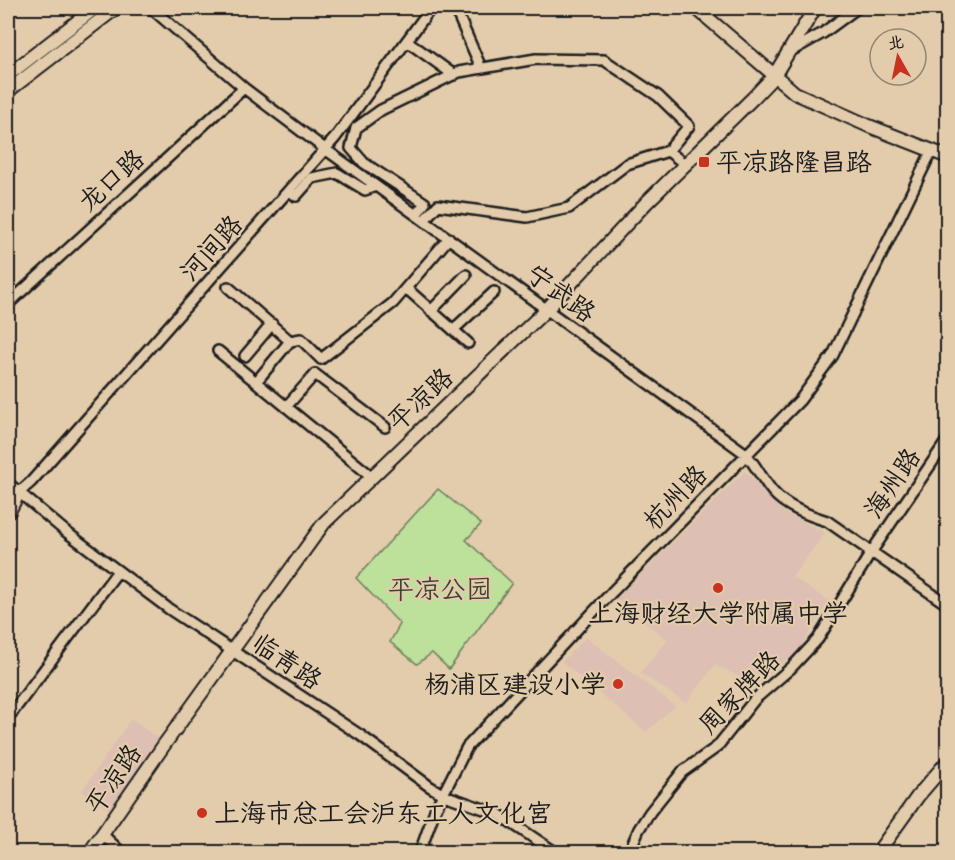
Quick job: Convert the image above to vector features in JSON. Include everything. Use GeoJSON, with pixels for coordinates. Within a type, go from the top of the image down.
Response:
{"type":"FeatureCollection","features":[{"type":"Feature","properties":{"kind":"highway"},"geometry":{"type":"LineString","coordinates":[[8,511],[13,487]]}},
{"type":"Feature","properties":{"kind":"main road"},"geometry":{"type":"LineString","coordinates":[[8,75],[95,8]]}},
{"type":"Feature","properties":{"kind":"main road"},"geometry":{"type":"LineString","coordinates":[[8,91],[116,8]]}},
{"type":"Feature","properties":{"kind":"main road"},"geometry":{"type":"LineString","coordinates":[[696,8],[795,93],[869,126],[948,157]]}},
{"type":"Feature","properties":{"kind":"main road","name":"平凉路"},"geometry":{"type":"LineString","coordinates":[[90,852],[232,649],[324,523],[547,309],[647,202],[774,76],[815,8]]}},
{"type":"Feature","properties":{"kind":"main road"},"geometry":{"type":"LineString","coordinates":[[878,852],[918,796],[948,761]]}},
{"type":"Feature","properties":{"kind":"street","name":"宁武路"},"geometry":{"type":"LineString","coordinates":[[151,8],[244,88],[325,149],[746,453],[773,492],[783,501],[814,517],[826,520],[948,605]]}},
{"type":"Feature","properties":{"kind":"street","name":"河间路"},"geometry":{"type":"LineString","coordinates":[[8,504],[13,487],[31,482],[290,191],[335,138],[431,8]]}},
{"type":"Feature","properties":{"kind":"street"},"geometry":{"type":"LineString","coordinates":[[463,8],[458,15],[479,63]]}},
{"type":"Feature","properties":{"kind":"street"},"geometry":{"type":"LineString","coordinates":[[787,54],[823,33],[857,8]]}},
{"type":"Feature","properties":{"kind":"street"},"geometry":{"type":"LineString","coordinates":[[407,41],[454,75]]}},
{"type":"Feature","properties":{"kind":"street"},"geometry":{"type":"LineString","coordinates":[[536,59],[604,60],[658,96],[689,126],[668,151],[627,164],[569,208],[527,217],[438,205],[420,218],[425,203],[364,163],[351,148],[356,128],[381,110],[459,72],[536,59]]}},
{"type":"Feature","properties":{"kind":"street","name":"龙口路"},"geometry":{"type":"LineString","coordinates":[[8,304],[244,88]]}},
{"type":"Feature","properties":{"kind":"street","name":"杭州路"},"geometry":{"type":"LineString","coordinates":[[420,852],[435,810],[467,747],[746,453],[807,392],[833,355],[932,150]]}},
{"type":"Feature","properties":{"kind":"street"},"geometry":{"type":"LineString","coordinates":[[668,151],[686,165]]}},
{"type":"Feature","properties":{"kind":"street"},"geometry":{"type":"LineString","coordinates":[[290,191],[297,196],[312,178],[337,173],[365,190],[376,186]]}},
{"type":"Feature","properties":{"kind":"street"},"geometry":{"type":"LineString","coordinates":[[256,382],[290,341],[301,339],[321,359],[393,303],[449,238]]}},
{"type":"Feature","properties":{"kind":"street"},"geometry":{"type":"LineString","coordinates":[[432,311],[466,274]]}},
{"type":"Feature","properties":{"kind":"street"},"geometry":{"type":"LineString","coordinates":[[228,287],[290,341]]}},
{"type":"Feature","properties":{"kind":"street"},"geometry":{"type":"LineString","coordinates":[[406,288],[468,343]]}},
{"type":"Feature","properties":{"kind":"street"},"geometry":{"type":"LineString","coordinates":[[453,330],[494,292]]}},
{"type":"Feature","properties":{"kind":"street"},"geometry":{"type":"LineString","coordinates":[[245,357],[272,324]]}},
{"type":"Feature","properties":{"kind":"street"},"geometry":{"type":"LineString","coordinates":[[218,351],[372,476]]}},
{"type":"Feature","properties":{"kind":"street"},"geometry":{"type":"LineString","coordinates":[[286,407],[315,374],[385,427]]}},
{"type":"Feature","properties":{"kind":"street","name":"海州路"},"geometry":{"type":"LineString","coordinates":[[872,551],[948,439]]}},
{"type":"Feature","properties":{"kind":"street","name":"临青路"},"geometry":{"type":"LineString","coordinates":[[13,487],[169,609],[360,735],[413,775],[444,795],[498,814],[555,852]]}},
{"type":"Feature","properties":{"kind":"street","name":"周家牌路"},"geometry":{"type":"LineString","coordinates":[[629,852],[639,829],[650,812],[682,772],[717,747],[755,699],[791,668],[818,639],[872,551]]}},
{"type":"Feature","properties":{"kind":"street"},"geometry":{"type":"LineString","coordinates":[[8,718],[118,571]]}},
{"type":"Feature","properties":{"kind":"street"},"geometry":{"type":"LineString","coordinates":[[102,834],[121,852]]}},
{"type":"Feature","properties":{"kind":"shaded area","name":"上海财经大学附属中学"},"geometry":{"type":"Polygon","coordinates":[[[745,471],[784,512],[825,533],[792,577],[829,601],[800,649],[756,685],[715,665],[686,703],[640,673],[668,640],[616,599],[745,471]]]}},
{"type":"Feature","properties":{"kind":"shaded area","name":"杨浦区建设小学"},"geometry":{"type":"Polygon","coordinates":[[[586,637],[675,706],[646,732],[562,662],[586,637]]]}},
{"type":"Feature","properties":{"kind":"shaded area"},"geometry":{"type":"Polygon","coordinates":[[[131,719],[160,740],[109,810],[82,791],[131,719]]]}},
{"type":"Feature","properties":{"kind":"green space","name":"平凉公园"},"geometry":{"type":"Polygon","coordinates":[[[438,489],[481,524],[466,540],[512,583],[449,669],[432,653],[417,664],[390,642],[400,624],[356,578],[438,489]]]}},
{"type":"Feature","properties":{"kind":"place","name":"平凉路隆昌路"},"geometry":{"type":"Point","coordinates":[704,162]}},
{"type":"Feature","properties":{"kind":"place","name":"上海财经大学附属中学"},"geometry":{"type":"Point","coordinates":[718,588]}},
{"type":"Feature","properties":{"kind":"place","name":"杨浦区建设小学"},"geometry":{"type":"Point","coordinates":[618,684]}},
{"type":"Feature","properties":{"kind":"place","name":"上海市总工会沪东工人文化宫"},"geometry":{"type":"Point","coordinates":[202,813]}}]}
